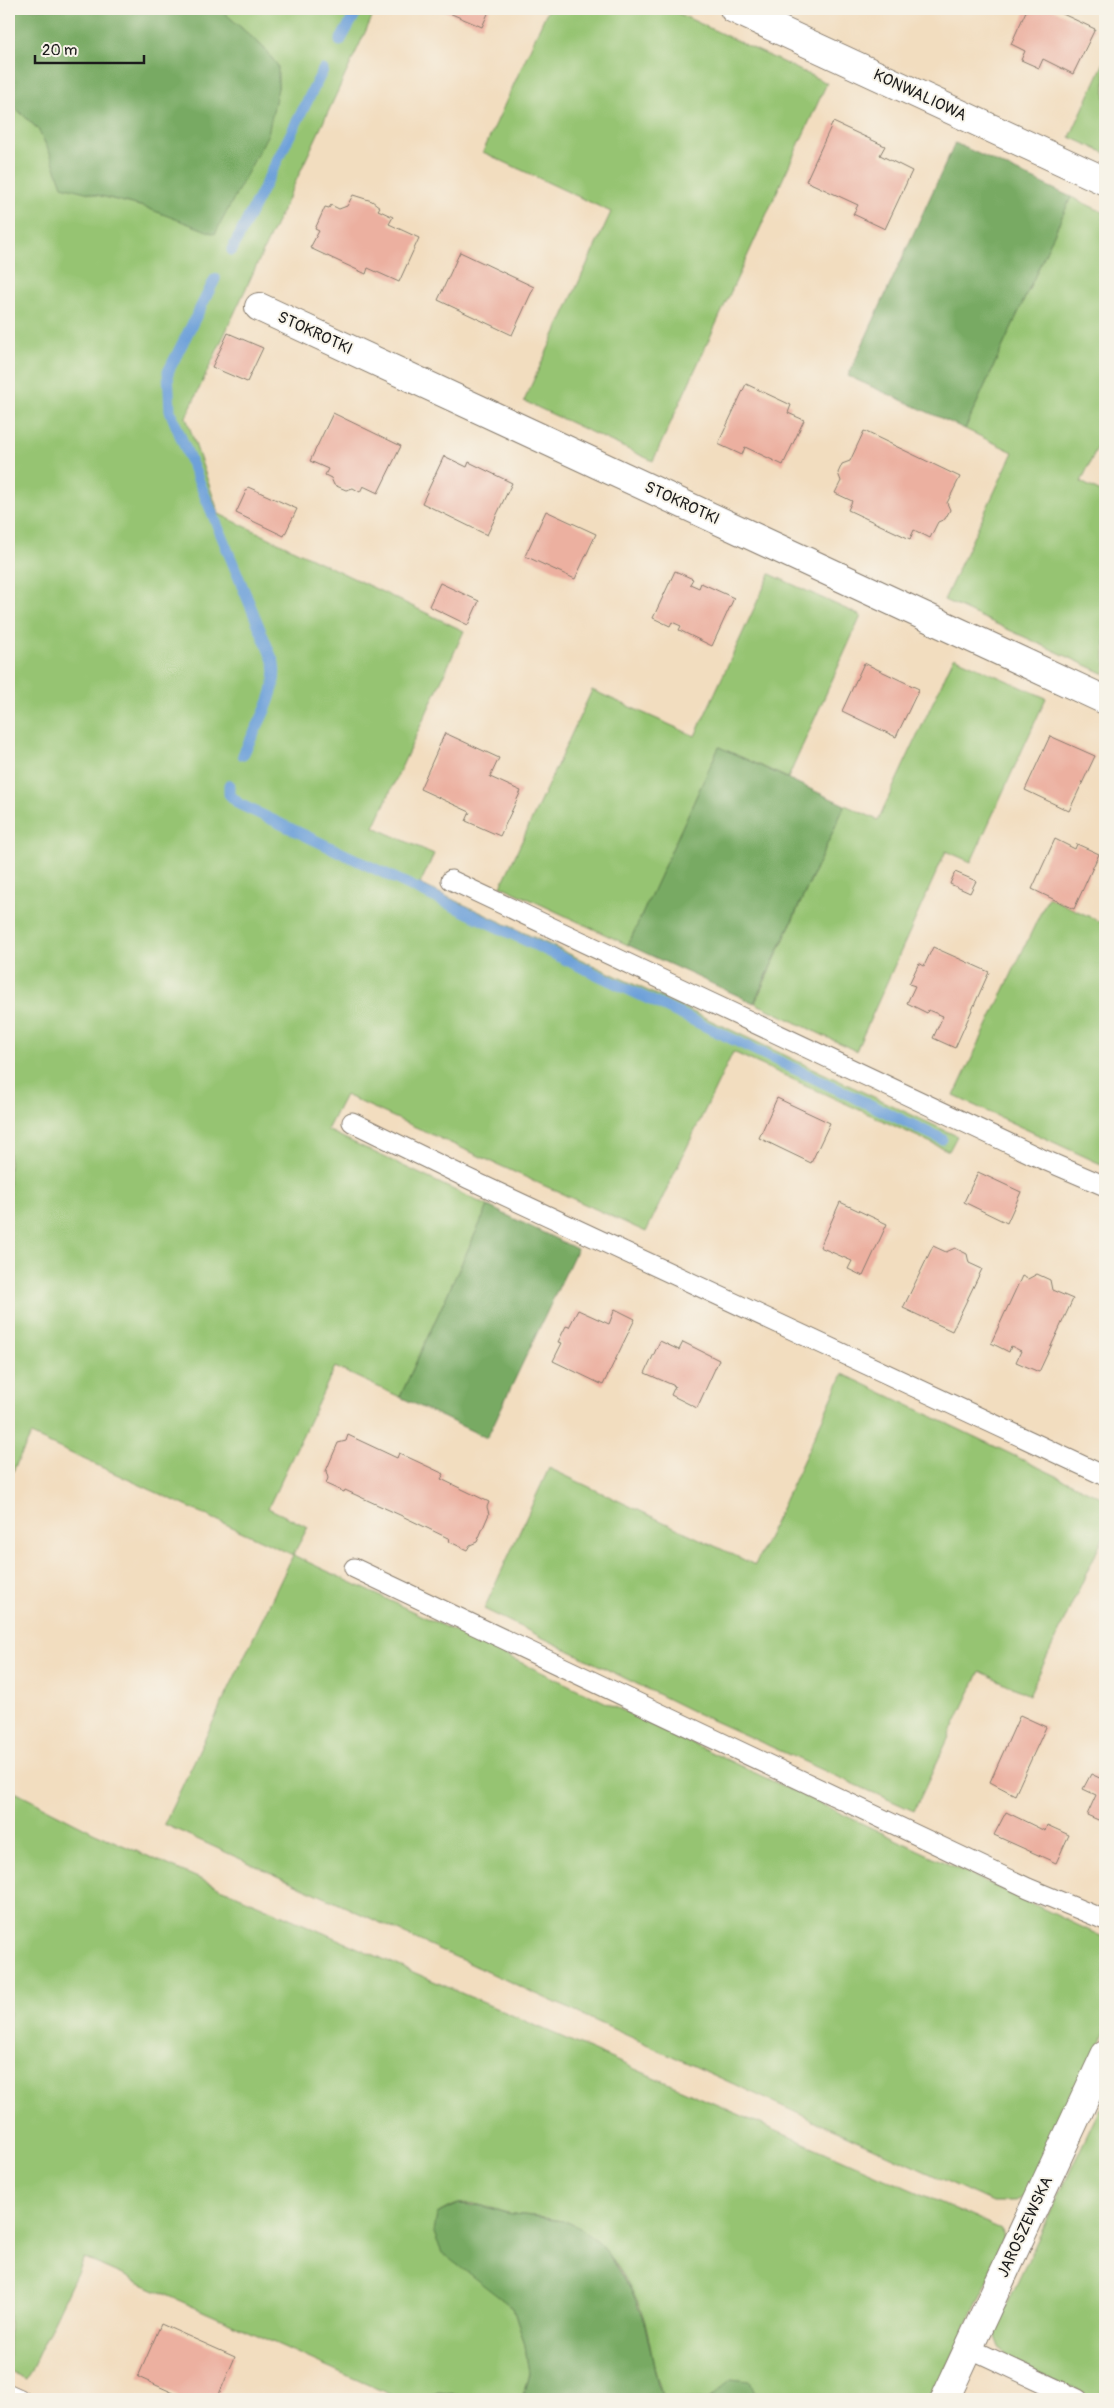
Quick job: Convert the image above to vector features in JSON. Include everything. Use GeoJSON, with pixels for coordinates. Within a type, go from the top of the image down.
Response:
{"type":"FeatureCollection","features":[{"type":"Feature","properties":{"kind":"street","name":"KONWALIOWA"},"geometry":{"type":"LineString","coordinates":[[734,9],[1105,182]]}},
{"type":"Feature","properties":{"kind":"street","name":"STOKROTKI"},"geometry":{"type":"LineString","coordinates":[[259,306],[1105,700]]}},
{"type":"Feature","properties":{"kind":"street","name":"JAROSZEWSKA"},"geometry":{"type":"LineString","coordinates":[[945,2399],[1100,2082],[1105,2055]]}},
{"type":"Feature","properties":{"kind":"lane"},"geometry":{"type":"LineString","coordinates":[[451,880],[1040,1158],[1105,1186]]}},
{"type":"Feature","properties":{"kind":"lane"},"geometry":{"type":"LineString","coordinates":[[352,1122],[469,1179],[1105,1476]]}},
{"type":"Feature","properties":{"kind":"lane"},"geometry":{"type":"LineString","coordinates":[[354,1568],[1028,1888],[1105,1920]]}},
{"type":"Feature","properties":{"kind":"lane"},"geometry":{"type":"LineString","coordinates":[[969,2348],[1078,2399]]}},
{"type":"Feature","properties":{"kind":"lane"},"geometry":{"type":"LineString","coordinates":[[9,2394],[20,2399]]}},
{"type":"Feature","properties":{"kind":"green space"},"geometry":{"type":"Polygon","coordinates":[[[9,9],[220,9],[263,47],[278,66],[278,88],[268,134],[215,234],[144,207],[62,186],[50,153],[38,129],[9,102],[9,9]]]}},
{"type":"Feature","properties":{"kind":"green space"},"geometry":{"type":"Polygon","coordinates":[[[220,9],[376,9],[186,417],[219,514],[464,631],[374,827],[434,854],[420,884],[957,1136],[949,1151],[733,1052],[646,1232],[345,1095],[327,1130],[488,1206],[400,1397],[335,1367],[268,1508],[308,1527],[293,1555],[31,1435],[9,1479],[9,102],[38,129],[50,153],[93,194],[144,207],[278,88],[277,66],[263,47],[220,9]]]}},
{"type":"Feature","properties":{"kind":"green space"},"geometry":{"type":"Polygon","coordinates":[[[548,9],[669,9],[827,83],[653,461],[524,401],[611,212],[483,152],[548,9]]]}},
{"type":"Feature","properties":{"kind":"green space"},"geometry":{"type":"Polygon","coordinates":[[[1105,60],[1105,153],[1070,137],[1105,60]]]}},
{"type":"Feature","properties":{"kind":"green space"},"geometry":{"type":"Polygon","coordinates":[[[955,143],[1071,197],[965,429],[848,376],[955,143]]]}},
{"type":"Feature","properties":{"kind":"green space"},"geometry":{"type":"Polygon","coordinates":[[[1071,197],[1105,213],[1105,430],[1081,482],[1105,494],[1105,674],[944,600],[1013,452],[965,429],[1071,197]]]}},
{"type":"Feature","properties":{"kind":"green space"},"geometry":{"type":"Polygon","coordinates":[[[770,574],[861,616],[788,778],[719,747],[628,945],[501,886],[592,690],[695,736],[770,574]]]}},
{"type":"Feature","properties":{"kind":"green space"},"geometry":{"type":"Polygon","coordinates":[[[954,657],[1046,698],[971,862],[946,851],[856,1051],[755,1003],[845,805],[878,820],[954,657]]]}},
{"type":"Feature","properties":{"kind":"green space"},"geometry":{"type":"Polygon","coordinates":[[[719,747],[845,805],[754,1003],[628,945],[719,747]]]}},
{"type":"Feature","properties":{"kind":"green space"},"geometry":{"type":"Polygon","coordinates":[[[1048,897],[1105,924],[1105,1166],[954,1096],[1048,897]]]}},
{"type":"Feature","properties":{"kind":"green space"},"geometry":{"type":"Polygon","coordinates":[[[488,1206],[577,1249],[487,1438],[400,1397],[488,1206]]]}},
{"type":"Feature","properties":{"kind":"green space"},"geometry":{"type":"Polygon","coordinates":[[[843,1374],[1105,1499],[1105,1534],[1029,1695],[980,1671],[914,1811],[696,1713],[484,1609],[549,1468],[755,1565],[843,1374]]]}},
{"type":"Feature","properties":{"kind":"green space"},"geometry":{"type":"Polygon","coordinates":[[[293,1555],[1105,1938],[1105,2035],[1030,2193],[1014,2202],[992,2202],[164,1824],[293,1555]]]}},
{"type":"Feature","properties":{"kind":"green space"},"geometry":{"type":"Polygon","coordinates":[[[9,1789],[95,1833],[1001,2229],[1004,2246],[932,2399],[665,2399],[655,2371],[645,2322],[640,2308],[614,2262],[591,2237],[578,2227],[558,2219],[507,2213],[465,2203],[455,2205],[437,2214],[500,2297],[513,2308],[525,2345],[529,2374],[522,2399],[467,2399],[456,2394],[424,2399],[400,2399],[84,2258],[26,2380],[9,2372],[9,1789]]]}},
{"type":"Feature","properties":{"kind":"green space"},"geometry":{"type":"Polygon","coordinates":[[[1100,2108],[1105,2109],[1105,2399],[1095,2399],[1010,2360],[1000,2347],[994,2332],[1100,2108]]]}},
{"type":"Feature","properties":{"kind":"green space"},"geometry":{"type":"Polygon","coordinates":[[[459,2204],[482,2206],[506,2213],[563,2220],[584,2230],[605,2250],[631,2290],[644,2321],[658,2385],[665,2399],[522,2399],[529,2374],[525,2345],[513,2308],[442,2253],[434,2233],[437,2214],[459,2204]]]}},
{"type":"Feature","properties":{"kind":"green space"},"geometry":{"type":"Polygon","coordinates":[[[731,2379],[750,2381],[757,2399],[709,2399],[731,2379]]]}},
{"type":"Feature","properties":{"kind":"green space"},"geometry":{"type":"Polygon","coordinates":[[[438,2392],[456,2394],[467,2399],[424,2399],[438,2392]]]}},
{"type":"Feature","properties":{"kind":"building"},"geometry":{"type":"Polygon","coordinates":[[[440,9],[490,9],[482,27],[440,9]]]}},
{"type":"Feature","properties":{"kind":"building"},"geometry":{"type":"Polygon","coordinates":[[[1027,9],[1052,9],[1095,29],[1073,74],[1043,59],[1039,68],[1021,60],[1025,51],[1011,44],[1027,9]]]}},
{"type":"Feature","properties":{"kind":"building"},"geometry":{"type":"Polygon","coordinates":[[[833,122],[885,146],[880,155],[912,171],[885,229],[853,214],[858,205],[806,181],[833,122]]]}},
{"type":"Feature","properties":{"kind":"building"},"geometry":{"type":"Polygon","coordinates":[[[353,195],[372,201],[380,207],[378,210],[393,217],[389,224],[419,238],[399,282],[368,268],[366,274],[310,248],[319,231],[315,229],[325,207],[329,208],[331,205],[339,209],[347,206],[353,195]]]}},
{"type":"Feature","properties":{"kind":"building"},"geometry":{"type":"Polygon","coordinates":[[[460,252],[534,287],[512,335],[438,300],[460,252]]]}},
{"type":"Feature","properties":{"kind":"building"},"geometry":{"type":"Polygon","coordinates":[[[228,333],[263,348],[247,382],[212,367],[228,333]]]}},
{"type":"Feature","properties":{"kind":"building"},"geometry":{"type":"Polygon","coordinates":[[[746,384],[791,405],[788,413],[804,420],[783,465],[745,447],[742,455],[718,444],[746,384]]]}},
{"type":"Feature","properties":{"kind":"building"},"geometry":{"type":"Polygon","coordinates":[[[333,413],[401,446],[378,493],[363,486],[360,492],[353,488],[346,490],[334,485],[331,478],[325,475],[328,469],[310,461],[333,413]]]}},
{"type":"Feature","properties":{"kind":"building"},"geometry":{"type":"Polygon","coordinates":[[[864,431],[960,477],[947,503],[950,510],[945,519],[938,522],[930,538],[914,530],[910,539],[848,510],[852,501],[835,493],[841,481],[838,473],[842,464],[850,461],[864,431]]]}},
{"type":"Feature","properties":{"kind":"building"},"geometry":{"type":"Polygon","coordinates":[[[444,456],[467,467],[469,462],[512,483],[487,535],[422,503],[444,456]]]}},
{"type":"Feature","properties":{"kind":"building"},"geometry":{"type":"Polygon","coordinates":[[[248,487],[297,509],[284,536],[236,513],[248,487]]]}},
{"type":"Feature","properties":{"kind":"building"},"geometry":{"type":"Polygon","coordinates":[[[546,511],[596,534],[575,579],[525,556],[546,511]]]}},
{"type":"Feature","properties":{"kind":"building"},"geometry":{"type":"Polygon","coordinates":[[[675,571],[693,579],[690,584],[699,588],[701,583],[734,598],[712,646],[679,630],[681,626],[672,622],[670,626],[653,618],[675,571]]]}},
{"type":"Feature","properties":{"kind":"building"},"geometry":{"type":"Polygon","coordinates":[[[440,583],[479,601],[468,625],[429,606],[440,583]]]}},
{"type":"Feature","properties":{"kind":"building"},"geometry":{"type":"Polygon","coordinates":[[[864,663],[919,689],[896,737],[842,711],[864,663]]]}},
{"type":"Feature","properties":{"kind":"building"},"geometry":{"type":"Polygon","coordinates":[[[445,733],[499,758],[490,777],[521,791],[500,836],[466,821],[470,812],[420,789],[445,733]]]}},
{"type":"Feature","properties":{"kind":"building"},"geometry":{"type":"Polygon","coordinates":[[[1050,736],[1095,756],[1069,811],[1025,790],[1050,736]]]}},
{"type":"Feature","properties":{"kind":"building"},"geometry":{"type":"Polygon","coordinates":[[[1055,839],[1075,849],[1077,844],[1099,854],[1074,909],[1032,889],[1055,839]]]}},
{"type":"Feature","properties":{"kind":"building"},"geometry":{"type":"Polygon","coordinates":[[[955,872],[976,881],[970,893],[950,884],[955,872]]]}},
{"type":"Feature","properties":{"kind":"building"},"geometry":{"type":"Polygon","coordinates":[[[933,947],[989,972],[955,1048],[933,1038],[943,1016],[928,1010],[927,1013],[907,1003],[915,986],[909,984],[919,963],[924,966],[933,947]]]}},
{"type":"Feature","properties":{"kind":"building"},"geometry":{"type":"Polygon","coordinates":[[[777,1098],[830,1123],[811,1163],[759,1138],[777,1098]]]}},
{"type":"Feature","properties":{"kind":"building"},"geometry":{"type":"Polygon","coordinates":[[[978,1172],[1021,1192],[1007,1223],[964,1202],[978,1172]]]}},
{"type":"Feature","properties":{"kind":"building"},"geometry":{"type":"Polygon","coordinates":[[[840,1202],[887,1224],[863,1276],[848,1269],[852,1261],[820,1247],[840,1202]]]}},
{"type":"Feature","properties":{"kind":"building"},"geometry":{"type":"Polygon","coordinates":[[[933,1246],[946,1252],[955,1248],[967,1254],[969,1263],[982,1269],[952,1331],[903,1308],[933,1246]]]}},
{"type":"Feature","properties":{"kind":"building"},"geometry":{"type":"Polygon","coordinates":[[[1037,1274],[1050,1280],[1052,1290],[1073,1299],[1039,1372],[1016,1362],[1021,1351],[1011,1346],[1009,1352],[991,1343],[1022,1276],[1028,1279],[1037,1274]]]}},
{"type":"Feature","properties":{"kind":"building"},"geometry":{"type":"Polygon","coordinates":[[[615,1309],[635,1319],[603,1385],[553,1361],[562,1343],[558,1342],[566,1326],[569,1327],[578,1310],[609,1324],[615,1309]]]}},
{"type":"Feature","properties":{"kind":"building"},"geometry":{"type":"Polygon","coordinates":[[[660,1341],[679,1350],[683,1342],[719,1360],[697,1408],[671,1395],[675,1386],[645,1373],[660,1341]]]}},
{"type":"Feature","properties":{"kind":"building"},"geometry":{"type":"Polygon","coordinates":[[[348,1435],[397,1458],[399,1453],[444,1474],[441,1479],[489,1502],[487,1507],[489,1514],[477,1542],[470,1545],[467,1550],[448,1541],[450,1539],[400,1515],[345,1490],[344,1492],[326,1484],[328,1478],[326,1471],[338,1443],[346,1441],[348,1435]]]}},
{"type":"Feature","properties":{"kind":"building"},"geometry":{"type":"Polygon","coordinates":[[[1020,1715],[1046,1727],[1015,1795],[990,1782],[1020,1715]]]}},
{"type":"Feature","properties":{"kind":"building"},"geometry":{"type":"Polygon","coordinates":[[[1091,1774],[1104,1780],[1105,1776],[1105,1823],[1087,1815],[1096,1795],[1083,1789],[1091,1774]]]}},
{"type":"Feature","properties":{"kind":"building"},"geometry":{"type":"Polygon","coordinates":[[[1006,1812],[1045,1831],[1047,1825],[1069,1835],[1056,1863],[994,1835],[1006,1812]]]}},
{"type":"Feature","properties":{"kind":"building"},"geometry":{"type":"Polygon","coordinates":[[[161,2324],[235,2357],[217,2399],[176,2399],[178,2395],[138,2377],[161,2324]]]}},
{"type":"Feature","properties":{"kind":"waterway"},"geometry":{"type":"LineString","coordinates":[[340,41],[358,9]]}},
{"type":"Feature","properties":{"kind":"waterway"},"geometry":{"type":"LineString","coordinates":[[232,250],[323,70]]}},
{"type":"Feature","properties":{"kind":"waterway"},"geometry":{"type":"LineString","coordinates":[[215,279],[168,372],[170,411],[274,663],[275,675],[270,699],[243,755]]}},
{"type":"Feature","properties":{"kind":"waterway"},"geometry":{"type":"LineString","coordinates":[[229,785],[229,794],[239,804],[942,1139]]}}]}
